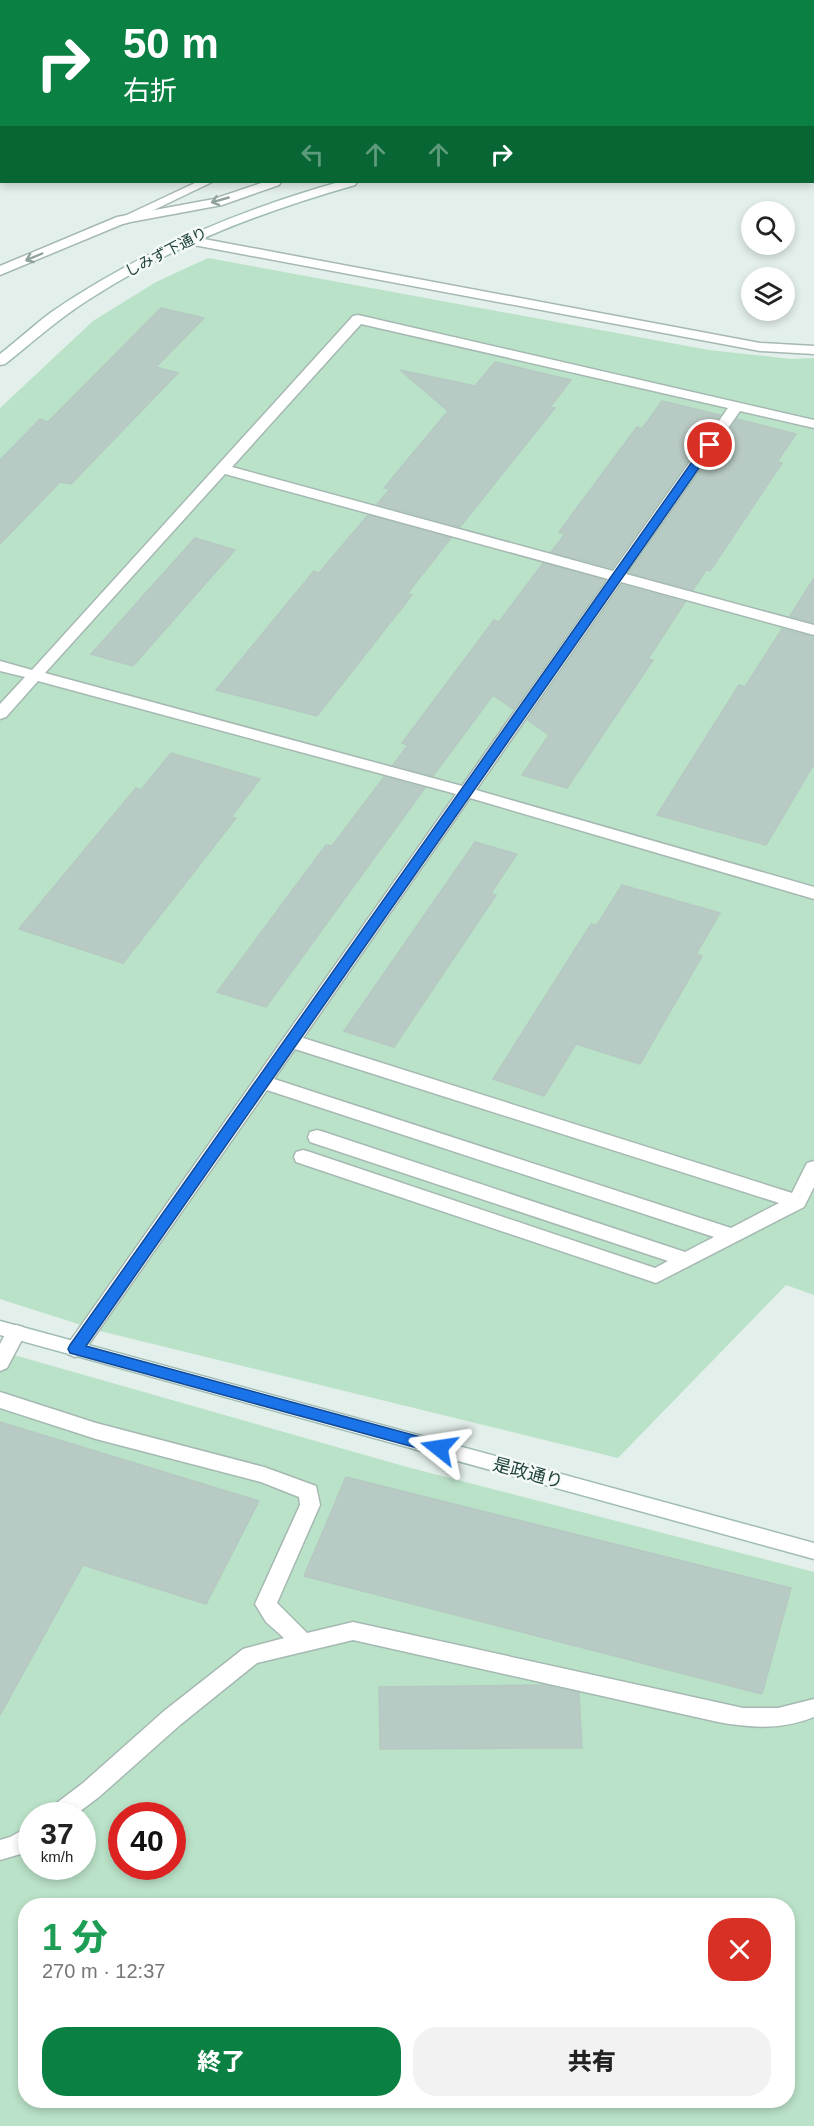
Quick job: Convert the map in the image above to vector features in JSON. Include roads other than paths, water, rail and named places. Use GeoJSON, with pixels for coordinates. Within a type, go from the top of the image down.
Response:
{"type":"FeatureCollection","features":[{"type":"Feature","properties":{"kind":"street"},"geometry":{"type":"LineString","coordinates":[[0,271],[204,183]]}},
{"type":"Feature","properties":{"kind":"street"},"geometry":{"type":"LineString","coordinates":[[122,220],[217,202],[272,183]]}},
{"type":"Feature","properties":{"kind":"street","name":"しみず下通り"},"geometry":{"type":"LineString","coordinates":[[0,361],[57,315],[112,280],[188,240],[240,217],[347,183]]}},
{"type":"Feature","properties":{"kind":"street"},"geometry":{"type":"LineString","coordinates":[[188,240],[760,347],[814,350]]}},
{"type":"Feature","properties":{"kind":"street"},"geometry":{"type":"LineString","coordinates":[[0,714],[358,318],[814,424]]}},
{"type":"Feature","properties":{"kind":"street"},"geometry":{"type":"LineString","coordinates":[[75,1349],[736,407]]}},
{"type":"Feature","properties":{"kind":"street"},"geometry":{"type":"LineString","coordinates":[[222,469],[814,630]]}},
{"type":"Feature","properties":{"kind":"street"},"geometry":{"type":"LineString","coordinates":[[0,666],[466,792],[814,893]]}},
{"type":"Feature","properties":{"kind":"street"},"geometry":{"type":"LineString","coordinates":[[291,1041],[796,1202]]}},
{"type":"Feature","properties":{"kind":"street"},"geometry":{"type":"LineString","coordinates":[[263,1082],[733,1236]]}},
{"type":"Feature","properties":{"kind":"street"},"geometry":{"type":"LineString","coordinates":[[317,1137],[687,1260]]}},
{"type":"Feature","properties":{"kind":"street"},"geometry":{"type":"LineString","coordinates":[[303,1157],[656,1276],[796,1202],[814,1168]]}},
{"type":"Feature","properties":{"kind":"street"},"geometry":{"type":"LineString","coordinates":[[0,1363],[8,1330]]}},
{"type":"Feature","properties":{"kind":"street","name":"是政通り"},"geometry":{"type":"LineString","coordinates":[[8,1330],[814,1551]]}},
{"type":"Feature","properties":{"kind":"street"},"geometry":{"type":"LineString","coordinates":[[0,1400],[96,1431],[264,1475],[309,1492],[310,1505],[266,1604],[274,1616],[303,1642]]}},
{"type":"Feature","properties":{"kind":"street"},"geometry":{"type":"LineString","coordinates":[[76,1802],[172,1718],[251,1655],[353,1631],[758,1720],[784,1718],[814,1708]]}},
{"type":"Feature","properties":{"kind":"street"},"geometry":{"type":"LineString","coordinates":[[0,1850],[18,1845]]}}]}
